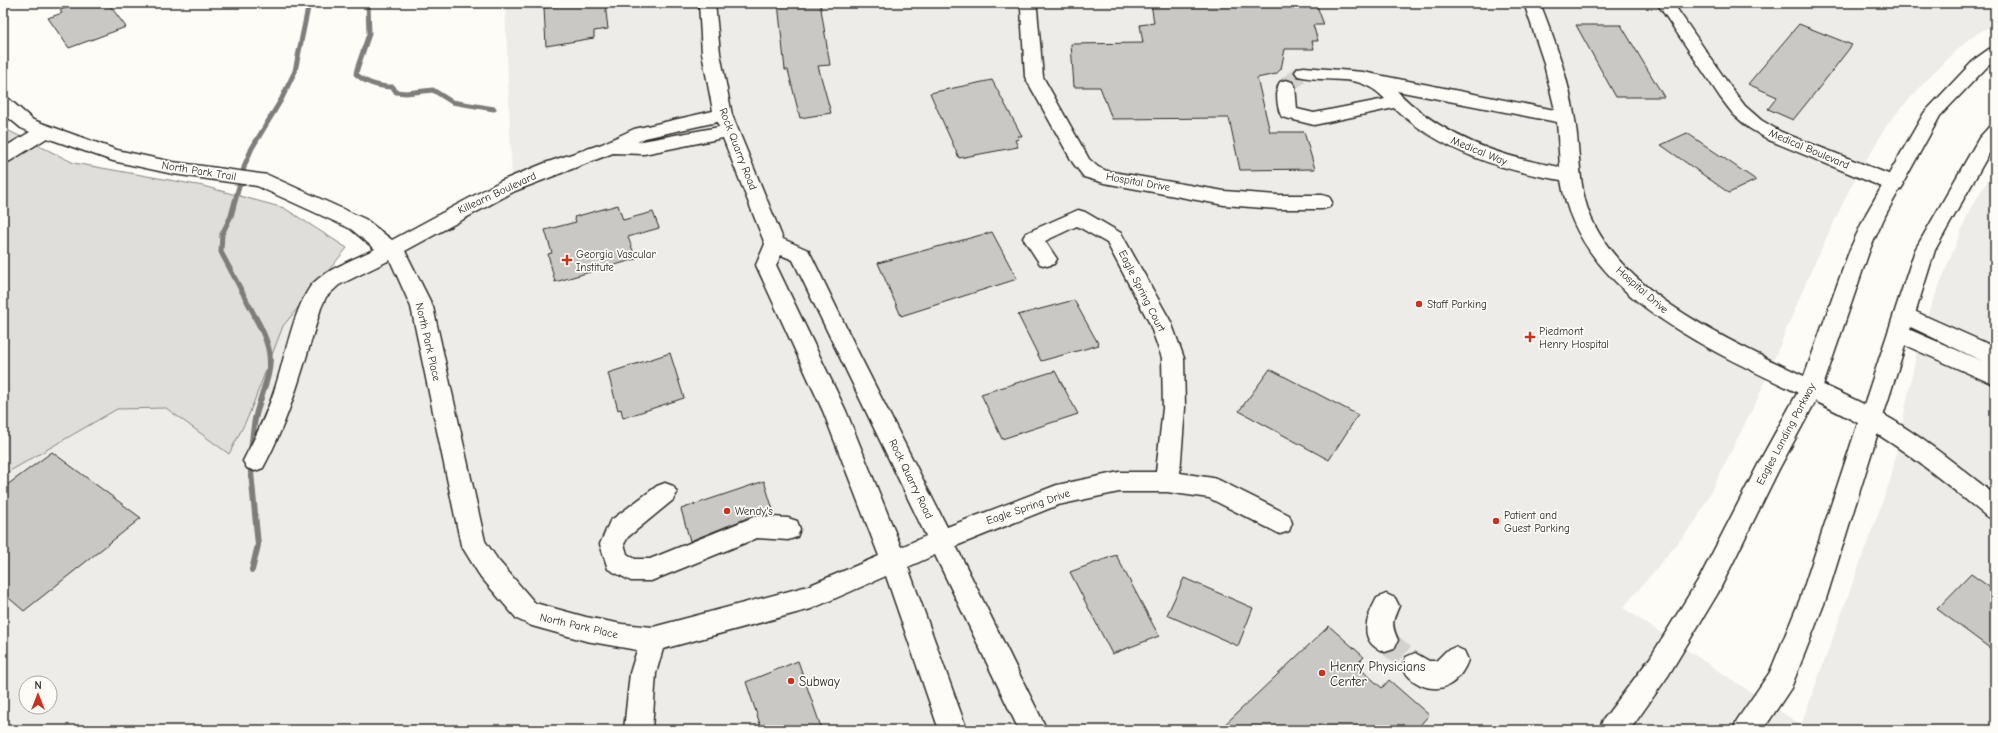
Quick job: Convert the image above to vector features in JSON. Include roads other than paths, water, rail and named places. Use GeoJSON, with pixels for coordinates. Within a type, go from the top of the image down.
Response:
{"type":"FeatureCollection","features":[{"type":"Feature","properties":{"kind":"street","name":"Rock Quarry Road"},"geometry":{"type":"LineString","coordinates":[[707,3],[711,54],[726,123],[775,244],[801,255],[848,354],[942,541],[1033,730]]}},
{"type":"Feature","properties":{"kind":"street","name":"Hospital Drive"},"geometry":{"type":"LineString","coordinates":[[1027,3],[1029,9],[1034,77],[1082,162],[1091,172],[1104,177],[1224,198],[1270,202],[1322,202]]}},
{"type":"Feature","properties":{"kind":"street","name":"Hospital Drive"},"geometry":{"type":"LineString","coordinates":[[1532,3],[1546,43],[1566,118],[1570,175],[1577,205],[1588,230],[1622,275],[1651,300],[1685,324],[1811,390],[1872,419],[1913,444],[1995,509]]}},
{"type":"Feature","properties":{"kind":"street","name":"Medical Boulevard"},"geometry":{"type":"LineString","coordinates":[[1665,3],[1726,93],[1739,110],[1755,124],[1775,136],[1793,144],[1894,184]]}},
{"type":"Feature","properties":{"kind":"street","name":"Eagles Landing Parkway"},"geometry":{"type":"LineString","coordinates":[[1613,730],[1660,667],[1709,585],[1771,462],[1811,390],[1860,249],[1876,214],[1934,113],[1981,64],[1995,53]]}},
{"type":"Feature","properties":{"kind":"street"},"geometry":{"type":"LineString","coordinates":[[1304,72],[1324,72],[1376,81],[1566,118]]}},
{"type":"Feature","properties":{"kind":"street","name":"Medical Way"},"geometry":{"type":"LineString","coordinates":[[1376,81],[1416,118],[1435,131],[1477,152],[1513,164],[1570,175]]}},
{"type":"Feature","properties":{"kind":"street"},"geometry":{"type":"LineString","coordinates":[[1286,86],[1288,113],[1314,119],[1398,102]]}},
{"type":"Feature","properties":{"kind":"street","name":"North Park Trail"},"geometry":{"type":"LineString","coordinates":[[3,103],[27,124],[113,155],[173,168],[261,180],[358,224],[390,250]]}},
{"type":"Feature","properties":{"kind":"street","name":"Killearn Boulevard"},"geometry":{"type":"LineString","coordinates":[[255,461],[267,441],[275,422],[310,308],[318,292],[332,280],[484,198],[552,168],[609,148],[644,148],[726,123]]}},
{"type":"Feature","properties":{"kind":"street"},"geometry":{"type":"LineString","coordinates":[[3,157],[44,131]]}},
{"type":"Feature","properties":{"kind":"street"},"geometry":{"type":"LineString","coordinates":[[1747,730],[1781,679],[1813,599],[1926,250],[1986,142],[1995,131]]}},
{"type":"Feature","properties":{"kind":"street","name":"Eagle Spring Court"},"geometry":{"type":"LineString","coordinates":[[1047,260],[1033,238],[1078,217],[1114,238],[1160,322],[1173,358],[1174,408],[1167,482]]}},
{"type":"Feature","properties":{"kind":"street"},"geometry":{"type":"LineString","coordinates":[[775,244],[766,265],[821,381],[855,460],[894,562],[953,730]]}},
{"type":"Feature","properties":{"kind":"street","name":"North Park Place"},"geometry":{"type":"LineString","coordinates":[[390,250],[398,256],[422,307],[473,544],[507,589],[526,611],[532,614],[593,630],[622,636],[653,639],[811,597],[894,562]]}},
{"type":"Feature","properties":{"kind":"street"},"geometry":{"type":"LineString","coordinates":[[1902,324],[1995,357]]}},
{"type":"Feature","properties":{"kind":"street"},"geometry":{"type":"LineString","coordinates":[[1902,324],[1995,376]]}},
{"type":"Feature","properties":{"kind":"street","name":"Eagle Spring Drive"},"geometry":{"type":"LineString","coordinates":[[894,562],[985,522],[1057,495],[1099,484],[1119,482],[1167,482],[1213,488],[1280,524]]}},
{"type":"Feature","properties":{"kind":"street"},"geometry":{"type":"LineString","coordinates":[[665,493],[619,529],[612,544],[618,561],[631,570],[651,570],[756,527],[788,529]]}},
{"type":"Feature","properties":{"kind":"street"},"geometry":{"type":"LineString","coordinates":[[1385,640],[1381,636],[1379,619],[1386,606]]}},
{"type":"Feature","properties":{"kind":"street"},"geometry":{"type":"LineString","coordinates":[[635,729],[643,673],[653,639]]}},
{"type":"Feature","properties":{"kind":"street"},"geometry":{"type":"LineString","coordinates":[[1415,666],[1424,674],[1441,675],[1455,660]]}},
{"type":"Feature","properties":{"kind":"waterway"},"geometry":{"type":"LineString","coordinates":[[256,318],[221,252],[222,234],[231,216],[245,164],[252,148],[281,100],[295,71],[309,3]]}},
{"type":"Feature","properties":{"kind":"waterway"},"geometry":{"type":"LineString","coordinates":[[368,3],[369,34],[356,74],[373,84],[393,87],[396,92],[406,93],[433,90],[452,102],[494,109]]}},
{"type":"Feature","properties":{"kind":"waterway"},"geometry":{"type":"LineString","coordinates":[[251,453],[255,419],[267,379],[270,358],[268,346],[255,317]]}},
{"type":"Feature","properties":{"kind":"waterway"},"geometry":{"type":"LineString","coordinates":[[250,462],[258,545],[252,570]]}},
{"type":"Feature","properties":{"kind":"tunnel"},"geometry":{"type":"LineString","coordinates":[[1286,86],[1304,72]]}},
{"type":"Feature","properties":{"kind":"tunnel"},"geometry":{"type":"LineString","coordinates":[[1385,640],[1415,666]]}},
{"type":"Feature","properties":{"kind":"place","name":"Georgia Vascular Institute"},"geometry":{"type":"Point","coordinates":[567,260]}},
{"type":"Feature","properties":{"kind":"place","name":"Staff Parking"},"geometry":{"type":"Point","coordinates":[1419,304]}},
{"type":"Feature","properties":{"kind":"place","name":"Piedmont Henry Hospital"},"geometry":{"type":"Point","coordinates":[1530,337]}},
{"type":"Feature","properties":{"kind":"place","name":"Wendy's"},"geometry":{"type":"Point","coordinates":[727,511]}},
{"type":"Feature","properties":{"kind":"place","name":"Patient and Guest Parking"},"geometry":{"type":"Point","coordinates":[1496,521]}},
{"type":"Feature","properties":{"kind":"place","name":"Henry Physicians Center"},"geometry":{"type":"Point","coordinates":[1322,673]}},
{"type":"Feature","properties":{"kind":"place","name":"Subway"},"geometry":{"type":"Point","coordinates":[791,681]}}]}
